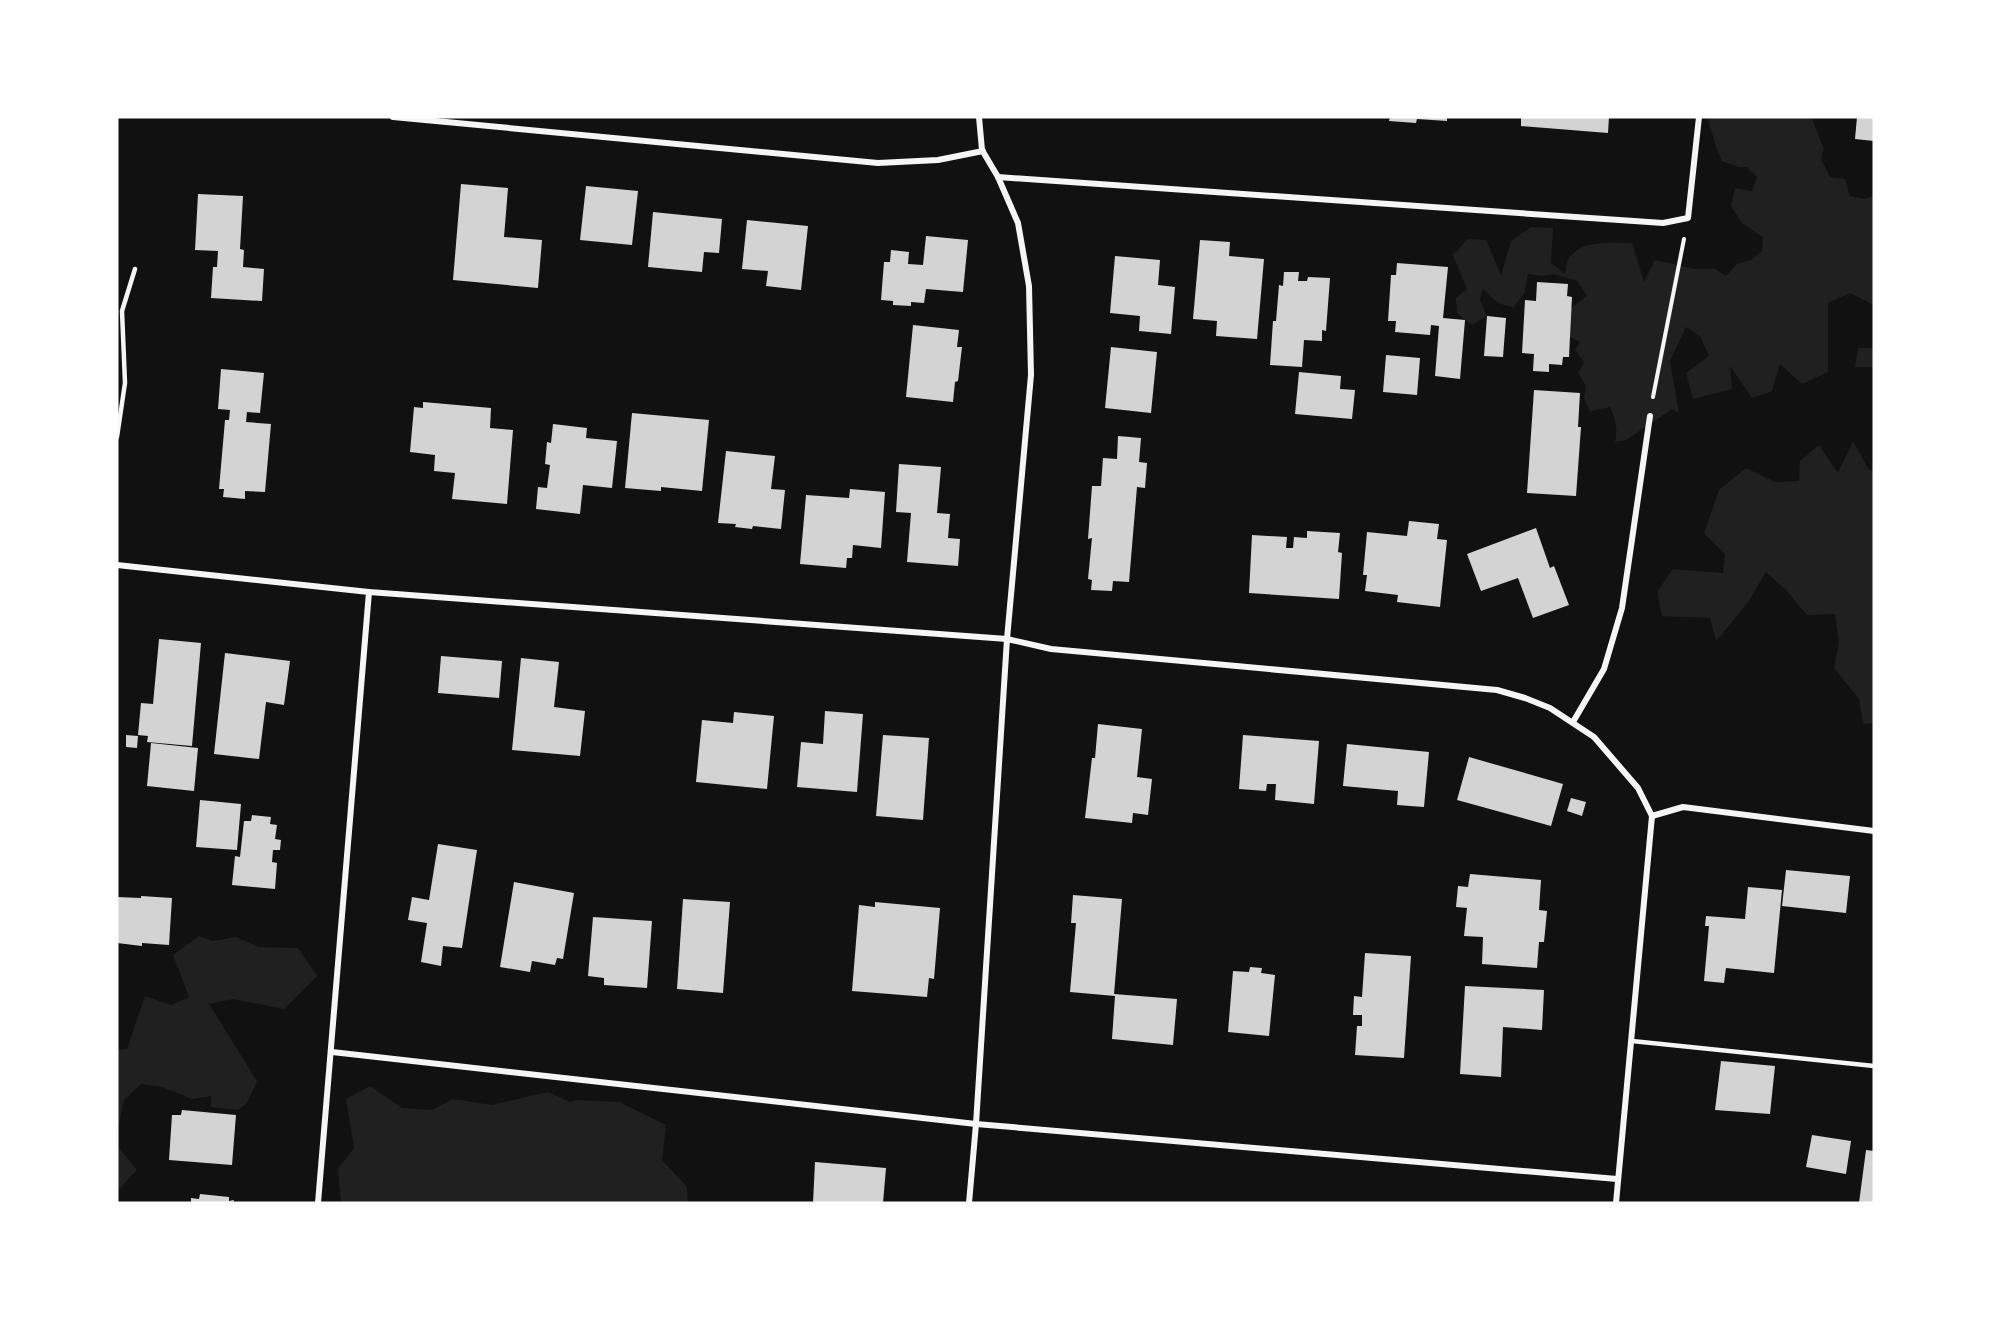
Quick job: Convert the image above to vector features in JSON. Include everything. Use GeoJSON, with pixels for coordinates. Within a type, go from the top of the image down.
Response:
{"type":"FeatureCollection","features":[{"type":"Feature","properties":{"kind":"street"},"geometry":{"type":"LineString","coordinates":[[393,117],[878,163],[938,160],[983,151]]}},
{"type":"Feature","properties":{"kind":"street"},"geometry":{"type":"LineString","coordinates":[[969,1203],[1007,639],[1031,375],[1029,286],[1018,223],[998,177],[983,151],[979,117]]}},
{"type":"Feature","properties":{"kind":"street"},"geometry":{"type":"LineString","coordinates":[[998,177],[1663,222],[1688,218],[1699,117]]}},
{"type":"Feature","properties":{"kind":"street"},"geometry":{"type":"LineString","coordinates":[[1573,722],[1604,669],[1622,608],[1650,416]]}},
{"type":"Feature","properties":{"kind":"street"},"geometry":{"type":"LineString","coordinates":[[117,565],[369,592],[1007,639],[1051,649],[1497,690],[1550,708],[1594,738],[1638,788],[1652,816],[1616,1203]]}},
{"type":"Feature","properties":{"kind":"street"},"geometry":{"type":"LineString","coordinates":[[318,1203],[369,592]]}},
{"type":"Feature","properties":{"kind":"street"},"geometry":{"type":"LineString","coordinates":[[1652,816],[1683,807],[1874,831]]}},
{"type":"Feature","properties":{"kind":"street"},"geometry":{"type":"LineString","coordinates":[[332,1052],[976,1124],[1617,1179]]}},
{"type":"Feature","properties":{"kind":"lane"},"geometry":{"type":"LineString","coordinates":[[117,437],[125,383],[122,311],[135,269]]}},
{"type":"Feature","properties":{"kind":"lane"},"geometry":{"type":"LineString","coordinates":[[1632,1041],[1874,1066]]}},
{"type":"Feature","properties":{"kind":"path"},"geometry":{"type":"LineString","coordinates":[[1650,416],[1688,218]]}},
{"type":"Feature","properties":{"kind":"shaded area"},"geometry":{"type":"Polygon","coordinates":[[[1707,117],[1811,117],[1824,149],[1821,159],[1830,177],[1845,179],[1850,196],[1865,199],[1874,195],[1874,305],[1850,293],[1828,303],[1828,372],[1802,384],[1780,364],[1772,391],[1752,398],[1730,366],[1732,389],[1693,399],[1686,373],[1709,356],[1700,336],[1686,327],[1670,361],[1679,413],[1672,409],[1626,440],[1615,442],[1616,424],[1610,407],[1590,411],[1584,398],[1586,386],[1578,373],[1584,362],[1575,350],[1580,342],[1563,333],[1564,313],[1587,296],[1577,281],[1553,274],[1543,276],[1528,274],[1525,292],[1514,307],[1496,301],[1483,288],[1480,300],[1487,316],[1472,325],[1457,313],[1456,298],[1467,289],[1453,255],[1468,239],[1486,240],[1501,275],[1511,241],[1531,227],[1553,228],[1551,263],[1565,274],[1568,260],[1580,248],[1597,244],[1632,243],[1644,282],[1655,260],[1694,269],[1715,269],[1726,276],[1737,264],[1751,260],[1762,251],[1763,237],[1742,223],[1731,206],[1735,188],[1752,191],[1757,177],[1747,167],[1739,167],[1722,161],[1707,117]]]}},
{"type":"Feature","properties":{"kind":"shaded area"},"geometry":{"type":"Polygon","coordinates":[[[1858,348],[1874,348],[1874,367],[1855,367],[1858,348]]]}},
{"type":"Feature","properties":{"kind":"shaded area"},"geometry":{"type":"Polygon","coordinates":[[[1853,441],[1869,470],[1874,470],[1874,723],[1863,724],[1859,699],[1834,668],[1839,642],[1835,614],[1807,615],[1787,591],[1766,572],[1747,604],[1716,641],[1710,618],[1662,616],[1657,592],[1673,569],[1723,573],[1725,554],[1704,533],[1719,490],[1746,468],[1775,482],[1799,481],[1800,461],[1819,445],[1838,473],[1853,441]]]}},
{"type":"Feature","properties":{"kind":"shaded area"},"geometry":{"type":"Polygon","coordinates":[[[199,936],[213,941],[236,937],[259,947],[298,948],[317,976],[284,1009],[233,999],[209,1004],[257,1081],[247,1103],[238,1110],[211,1107],[211,1096],[192,1099],[162,1087],[141,1084],[124,1100],[119,1124],[119,1148],[137,1170],[119,1189],[117,1187],[117,1050],[127,1049],[145,996],[171,1005],[189,997],[173,955],[199,936]]]}},
{"type":"Feature","properties":{"kind":"shaded area"},"geometry":{"type":"Polygon","coordinates":[[[370,1086],[402,1108],[432,1110],[453,1099],[492,1105],[548,1092],[570,1102],[577,1100],[619,1102],[666,1125],[662,1160],[687,1187],[688,1203],[341,1203],[338,1169],[354,1148],[346,1099],[370,1086]]]}},
{"type":"Feature","properties":{"kind":"building"},"geometry":{"type":"Polygon","coordinates":[[[1390,117],[1447,117],[1447,121],[1417,119],[1416,123],[1389,121],[1390,117]]]}},
{"type":"Feature","properties":{"kind":"building"},"geometry":{"type":"Polygon","coordinates":[[[1521,117],[1609,117],[1608,133],[1521,126],[1521,117]]]}},
{"type":"Feature","properties":{"kind":"building"},"geometry":{"type":"Polygon","coordinates":[[[1857,117],[1874,117],[1874,141],[1855,139],[1857,117]]]}},
{"type":"Feature","properties":{"kind":"building"},"geometry":{"type":"Polygon","coordinates":[[[461,184],[508,188],[504,237],[542,240],[538,288],[453,280],[461,184]]]}},
{"type":"Feature","properties":{"kind":"building"},"geometry":{"type":"Polygon","coordinates":[[[586,186],[638,191],[632,245],[580,240],[586,186]]]}},
{"type":"Feature","properties":{"kind":"building"},"geometry":{"type":"Polygon","coordinates":[[[198,194],[243,196],[240,249],[244,250],[243,267],[264,269],[262,301],[211,298],[213,267],[217,267],[218,251],[195,250],[198,194]]]}},
{"type":"Feature","properties":{"kind":"building"},"geometry":{"type":"Polygon","coordinates":[[[653,212],[722,219],[719,253],[704,252],[702,272],[648,267],[653,212]]]}},
{"type":"Feature","properties":{"kind":"building"},"geometry":{"type":"Polygon","coordinates":[[[747,220],[808,226],[801,290],[766,286],[768,271],[742,269],[747,220]]]}},
{"type":"Feature","properties":{"kind":"building"},"geometry":{"type":"Polygon","coordinates":[[[926,236],[968,240],[963,292],[926,289],[924,303],[911,302],[911,306],[893,305],[893,301],[881,300],[884,262],[890,262],[891,250],[909,252],[908,264],[923,265],[926,236]]]}},
{"type":"Feature","properties":{"kind":"building"},"geometry":{"type":"Polygon","coordinates":[[[1200,240],[1230,242],[1229,256],[1264,259],[1257,339],[1216,336],[1217,321],[1193,319],[1200,240]]]}},
{"type":"Feature","properties":{"kind":"building"},"geometry":{"type":"Polygon","coordinates":[[[1115,256],[1160,260],[1158,285],[1175,287],[1171,334],[1139,331],[1140,316],[1110,313],[1115,256]]]}},
{"type":"Feature","properties":{"kind":"building"},"geometry":{"type":"Polygon","coordinates":[[[1397,263],[1448,267],[1443,318],[1465,320],[1460,379],[1435,376],[1439,326],[1431,325],[1430,335],[1395,332],[1396,321],[1388,321],[1391,275],[1396,275],[1397,263]]]}},
{"type":"Feature","properties":{"kind":"building"},"geometry":{"type":"Polygon","coordinates":[[[1284,272],[1299,272],[1298,281],[1307,281],[1308,277],[1330,278],[1326,331],[1322,330],[1322,341],[1304,340],[1302,367],[1270,365],[1273,321],[1276,321],[1279,285],[1283,286],[1284,272]]]}},
{"type":"Feature","properties":{"kind":"building"},"geometry":{"type":"Polygon","coordinates":[[[1537,282],[1568,284],[1567,296],[1572,297],[1569,357],[1563,357],[1562,365],[1549,364],[1549,372],[1533,371],[1534,354],[1522,353],[1525,300],[1536,301],[1537,282]]]}},
{"type":"Feature","properties":{"kind":"building"},"geometry":{"type":"Polygon","coordinates":[[[1487,316],[1506,318],[1503,357],[1484,356],[1487,316]]]}},
{"type":"Feature","properties":{"kind":"building"},"geometry":{"type":"Polygon","coordinates":[[[913,325],[959,330],[957,347],[962,347],[953,402],[906,397],[913,325]]]}},
{"type":"Feature","properties":{"kind":"building"},"geometry":{"type":"Polygon","coordinates":[[[1111,347],[1157,352],[1151,413],[1105,408],[1111,347]]]}},
{"type":"Feature","properties":{"kind":"building"},"geometry":{"type":"Polygon","coordinates":[[[1386,355],[1420,358],[1417,395],[1383,392],[1386,355]]]}},
{"type":"Feature","properties":{"kind":"building"},"geometry":{"type":"Polygon","coordinates":[[[221,369],[264,373],[260,413],[247,412],[246,422],[271,424],[265,492],[245,491],[245,499],[223,497],[224,489],[219,489],[225,420],[229,420],[230,410],[218,409],[221,369]]]}},
{"type":"Feature","properties":{"kind":"building"},"geometry":{"type":"Polygon","coordinates":[[[1299,372],[1341,376],[1340,389],[1355,390],[1352,419],[1295,414],[1299,372]]]}},
{"type":"Feature","properties":{"kind":"building"},"geometry":{"type":"Polygon","coordinates":[[[1534,390],[1580,393],[1578,427],[1581,427],[1576,496],[1527,493],[1534,390]]]}},
{"type":"Feature","properties":{"kind":"building"},"geometry":{"type":"Polygon","coordinates":[[[423,402],[491,408],[490,428],[513,430],[507,504],[452,499],[455,473],[434,471],[435,455],[410,452],[414,407],[423,408],[423,402]]]}},
{"type":"Feature","properties":{"kind":"building"},"geometry":{"type":"Polygon","coordinates":[[[632,413],[709,420],[702,491],[661,487],[661,491],[625,488],[632,413]]]}},
{"type":"Feature","properties":{"kind":"building"},"geometry":{"type":"Polygon","coordinates":[[[553,424],[587,428],[586,438],[617,441],[612,488],[583,485],[580,514],[536,509],[538,487],[547,488],[550,465],[545,464],[547,442],[551,443],[553,424]]]}},
{"type":"Feature","properties":{"kind":"building"},"geometry":{"type":"Polygon","coordinates":[[[1118,436],[1141,438],[1139,462],[1147,463],[1145,488],[1137,487],[1129,582],[1113,581],[1112,591],[1091,590],[1092,580],[1088,579],[1092,538],[1088,539],[1092,486],[1101,486],[1103,458],[1117,459],[1118,436]]]}},
{"type":"Feature","properties":{"kind":"building"},"geometry":{"type":"Polygon","coordinates":[[[726,451],[775,456],[771,489],[785,490],[781,529],[753,526],[752,529],[735,527],[736,524],[718,523],[726,451]]]}},
{"type":"Feature","properties":{"kind":"building"},"geometry":{"type":"Polygon","coordinates":[[[899,464],[941,467],[937,513],[950,514],[948,538],[960,539],[958,566],[907,562],[911,513],[896,512],[899,464]]]}},
{"type":"Feature","properties":{"kind":"building"},"geometry":{"type":"Polygon","coordinates":[[[850,489],[885,492],[881,548],[853,545],[852,558],[847,558],[846,568],[800,564],[806,495],[849,498],[850,489]]]}},
{"type":"Feature","properties":{"kind":"building"},"geometry":{"type":"Polygon","coordinates":[[[1409,521],[1439,524],[1437,539],[1447,540],[1440,607],[1397,602],[1398,595],[1365,591],[1367,575],[1363,575],[1367,532],[1407,536],[1409,521]]]}},
{"type":"Feature","properties":{"kind":"building"},"geometry":{"type":"Polygon","coordinates":[[[1536,528],[1550,568],[1554,566],[1569,605],[1533,618],[1518,578],[1481,591],[1467,554],[1536,528]]]}},
{"type":"Feature","properties":{"kind":"building"},"geometry":{"type":"Polygon","coordinates":[[[1307,531],[1340,533],[1338,552],[1342,553],[1339,599],[1249,593],[1252,535],[1287,537],[1286,548],[1293,548],[1294,537],[1307,538],[1307,531]]]}},
{"type":"Feature","properties":{"kind":"building"},"geometry":{"type":"Polygon","coordinates":[[[159,639],[201,643],[192,746],[147,742],[148,736],[138,735],[141,703],[153,704],[159,639]]]}},
{"type":"Feature","properties":{"kind":"building"},"geometry":{"type":"Polygon","coordinates":[[[225,653],[290,661],[284,705],[266,702],[259,759],[214,754],[225,653]]]}},
{"type":"Feature","properties":{"kind":"building"},"geometry":{"type":"Polygon","coordinates":[[[441,656],[502,661],[499,698],[438,693],[441,656]]]}},
{"type":"Feature","properties":{"kind":"building"},"geometry":{"type":"Polygon","coordinates":[[[521,658],[559,662],[554,707],[585,711],[580,756],[512,750],[521,658]]]}},
{"type":"Feature","properties":{"kind":"building"},"geometry":{"type":"Polygon","coordinates":[[[825,711],[863,714],[857,792],[797,787],[801,742],[823,744],[825,711]]]}},
{"type":"Feature","properties":{"kind":"building"},"geometry":{"type":"Polygon","coordinates":[[[734,712],[774,716],[767,789],[696,782],[702,720],[733,723],[734,712]]]}},
{"type":"Feature","properties":{"kind":"building"},"geometry":{"type":"Polygon","coordinates":[[[1098,724],[1142,729],[1137,777],[1152,779],[1148,815],[1133,813],[1132,823],[1085,818],[1098,724]]]}},
{"type":"Feature","properties":{"kind":"building"},"geometry":{"type":"Polygon","coordinates":[[[126,735],[138,736],[137,748],[126,747],[126,735]]]}},
{"type":"Feature","properties":{"kind":"building"},"geometry":{"type":"Polygon","coordinates":[[[883,735],[929,738],[923,820],[876,816],[883,735]]]}},
{"type":"Feature","properties":{"kind":"building"},"geometry":{"type":"Polygon","coordinates":[[[1243,735],[1319,741],[1314,804],[1275,800],[1276,784],[1267,784],[1266,791],[1239,789],[1243,735]]]}},
{"type":"Feature","properties":{"kind":"building"},"geometry":{"type":"Polygon","coordinates":[[[151,743],[198,748],[194,791],[147,786],[151,743]]]}},
{"type":"Feature","properties":{"kind":"building"},"geometry":{"type":"Polygon","coordinates":[[[1347,744],[1429,752],[1424,807],[1397,805],[1398,791],[1343,786],[1347,744]]]}},
{"type":"Feature","properties":{"kind":"building"},"geometry":{"type":"Polygon","coordinates":[[[1469,757],[1563,784],[1551,826],[1457,800],[1469,757]]]}},
{"type":"Feature","properties":{"kind":"building"},"geometry":{"type":"Polygon","coordinates":[[[1571,798],[1586,802],[1582,816],[1567,811],[1571,798]]]}},
{"type":"Feature","properties":{"kind":"building"},"geometry":{"type":"Polygon","coordinates":[[[200,800],[241,804],[237,850],[196,847],[200,800]]]}},
{"type":"Feature","properties":{"kind":"building"},"geometry":{"type":"Polygon","coordinates":[[[252,815],[271,817],[270,824],[277,825],[275,839],[281,840],[280,850],[273,850],[272,862],[277,863],[275,889],[232,885],[235,856],[240,857],[244,821],[251,821],[252,815]]]}},
{"type":"Feature","properties":{"kind":"building"},"geometry":{"type":"Polygon","coordinates":[[[438,844],[477,850],[462,948],[443,946],[441,966],[421,962],[427,923],[408,920],[412,897],[429,900],[438,844]]]}},
{"type":"Feature","properties":{"kind":"building"},"geometry":{"type":"Polygon","coordinates":[[[1786,870],[1850,876],[1846,913],[1782,906],[1786,870]]]}},
{"type":"Feature","properties":{"kind":"building"},"geometry":{"type":"Polygon","coordinates":[[[1470,874],[1541,880],[1539,910],[1547,911],[1544,942],[1539,942],[1537,968],[1482,964],[1483,937],[1464,936],[1467,908],[1456,907],[1458,886],[1468,887],[1470,874]]]}},
{"type":"Feature","properties":{"kind":"building"},"geometry":{"type":"Polygon","coordinates":[[[514,882],[574,893],[563,959],[557,958],[555,965],[532,961],[530,972],[500,967],[514,882]]]}},
{"type":"Feature","properties":{"kind":"building"},"geometry":{"type":"Polygon","coordinates":[[[1748,887],[1782,890],[1774,973],[1726,968],[1724,983],[1704,981],[1709,926],[1705,926],[1706,916],[1745,919],[1748,887]]]}},
{"type":"Feature","properties":{"kind":"building"},"geometry":{"type":"Polygon","coordinates":[[[1073,895],[1122,899],[1114,994],[1177,999],[1173,1045],[1112,1039],[1115,996],[1070,992],[1076,923],[1071,923],[1073,895]]]}},
{"type":"Feature","properties":{"kind":"building"},"geometry":{"type":"Polygon","coordinates":[[[141,896],[172,898],[169,945],[142,943],[142,946],[117,943],[117,897],[141,898],[141,896]]]}},
{"type":"Feature","properties":{"kind":"building"},"geometry":{"type":"Polygon","coordinates":[[[683,899],[730,902],[723,993],[677,989],[683,899]]]}},
{"type":"Feature","properties":{"kind":"building"},"geometry":{"type":"Polygon","coordinates":[[[875,902],[940,908],[934,979],[929,978],[927,997],[852,991],[859,905],[875,907],[875,902]]]}},
{"type":"Feature","properties":{"kind":"building"},"geometry":{"type":"Polygon","coordinates":[[[593,917],[652,921],[647,988],[604,985],[604,978],[588,976],[593,917]]]}},
{"type":"Feature","properties":{"kind":"building"},"geometry":{"type":"Polygon","coordinates":[[[1365,953],[1411,956],[1404,1058],[1355,1055],[1357,1026],[1362,1026],[1362,1015],[1353,1015],[1354,996],[1362,997],[1365,953]]]}},
{"type":"Feature","properties":{"kind":"building"},"geometry":{"type":"Polygon","coordinates":[[[1250,967],[1262,968],[1261,973],[1275,975],[1269,1036],[1228,1032],[1233,971],[1249,972],[1250,967]]]}},
{"type":"Feature","properties":{"kind":"building"},"geometry":{"type":"Polygon","coordinates":[[[1465,986],[1544,990],[1542,1030],[1503,1027],[1501,1077],[1460,1074],[1465,986]]]}},
{"type":"Feature","properties":{"kind":"building"},"geometry":{"type":"Polygon","coordinates":[[[1721,1061],[1775,1066],[1770,1114],[1715,1110],[1721,1061]]]}},
{"type":"Feature","properties":{"kind":"building"},"geometry":{"type":"Polygon","coordinates":[[[182,1110],[236,1115],[232,1165],[169,1160],[172,1115],[181,1115],[182,1110]]]}},
{"type":"Feature","properties":{"kind":"building"},"geometry":{"type":"Polygon","coordinates":[[[1812,1135],[1851,1141],[1846,1174],[1806,1167],[1812,1135]]]}},
{"type":"Feature","properties":{"kind":"building"},"geometry":{"type":"Polygon","coordinates":[[[1866,1150],[1874,1151],[1874,1203],[1859,1203],[1866,1150]]]}},
{"type":"Feature","properties":{"kind":"building"},"geometry":{"type":"Polygon","coordinates":[[[815,1162],[886,1168],[883,1203],[813,1203],[815,1162]]]}},
{"type":"Feature","properties":{"kind":"building"},"geometry":{"type":"Polygon","coordinates":[[[200,1194],[229,1197],[229,1201],[234,1200],[233,1203],[191,1203],[191,1198],[199,1199],[200,1194]]]}}]}
